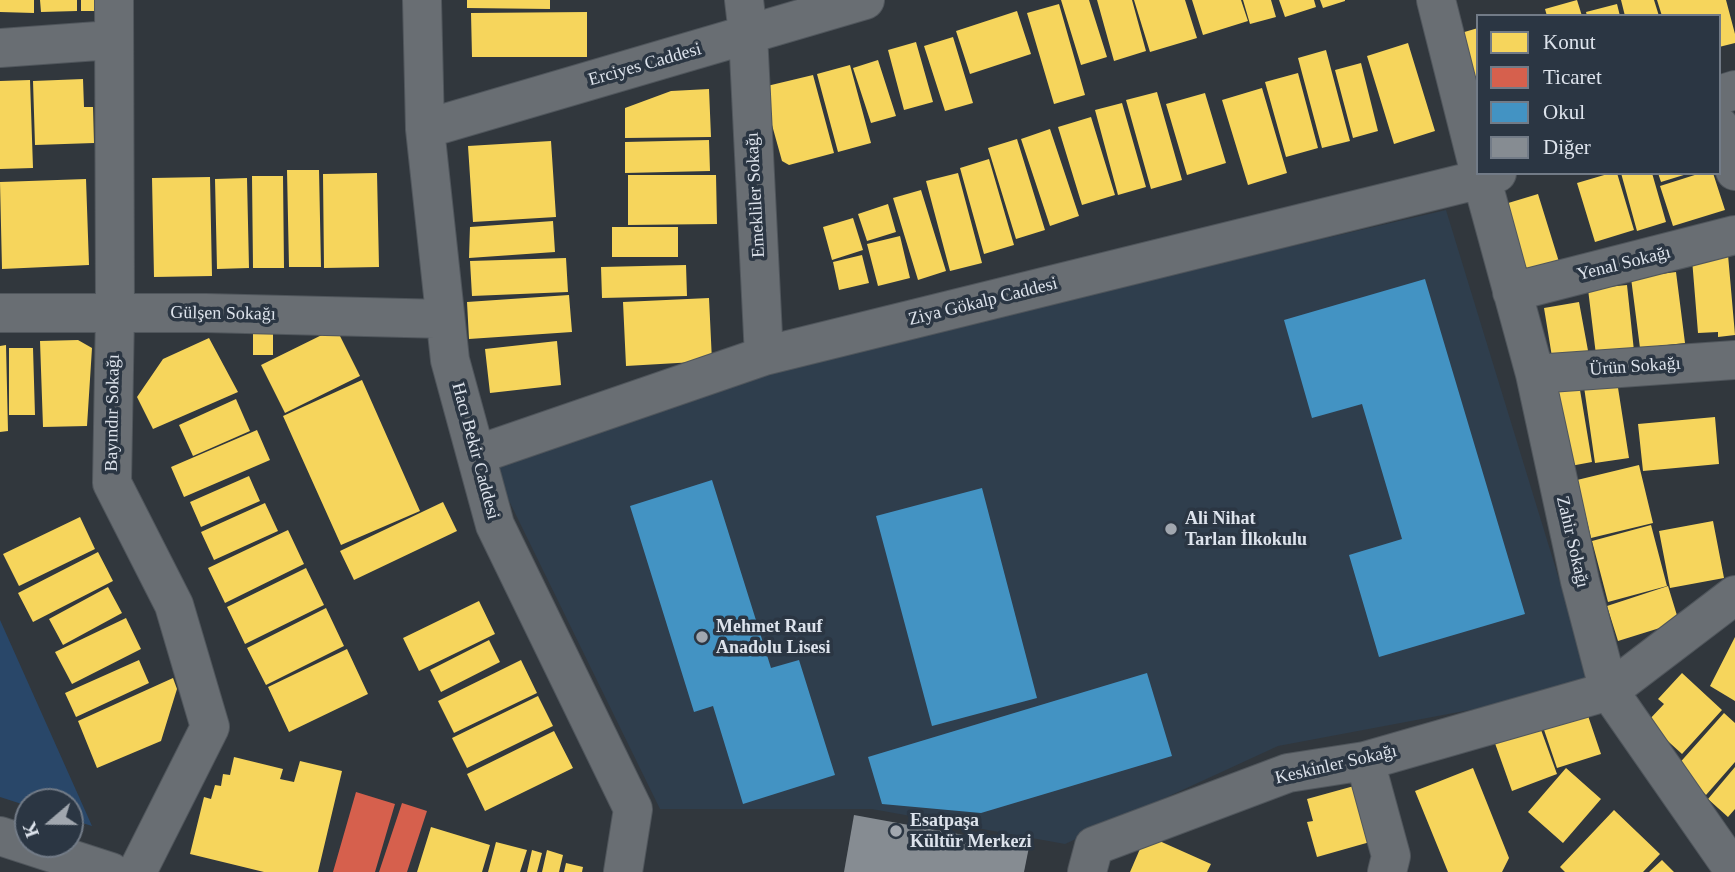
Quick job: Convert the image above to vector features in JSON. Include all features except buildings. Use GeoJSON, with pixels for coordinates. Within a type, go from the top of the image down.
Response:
{"type":"FeatureCollection","features":[{"type":"Feature","properties":{"kind":"street","name":"Bayındır Sokağı"},"geometry":{"type":"LineString","coordinates":[[114,0],[115,313],[112,482],[174,605],[210,727],[137,872]]}},
{"type":"Feature","properties":{"kind":"street","name":"Hacı Bekir Caddesi"},"geometry":{"type":"LineString","coordinates":[[422,0],[425,129],[450,360],[495,525],[633,810],[623,872]]}},
{"type":"Feature","properties":{"kind":"street","name":"Erciyes Caddesi"},"geometry":{"type":"LineString","coordinates":[[425,129],[746,17],[865,0]]}},
{"type":"Feature","properties":{"kind":"street","name":"Zahir Sokağı"},"geometry":{"type":"LineString","coordinates":[[1436,0],[1476,144]]}},
{"type":"Feature","properties":{"kind":"street","name":"Emekliler Sokağı"},"geometry":{"type":"LineString","coordinates":[[746,17],[764,356]]}},
{"type":"Feature","properties":{"kind":"street"},"geometry":{"type":"LineString","coordinates":[[0,48],[113,40]]}},
{"type":"Feature","properties":{"kind":"street"},"geometry":{"type":"LineString","coordinates":[[1721,132],[1735,171]]}},
{"type":"Feature","properties":{"kind":"street","name":"Ziya Gökalp Caddesi"},"geometry":{"type":"LineString","coordinates":[[475,455],[764,356],[1476,175]]}},
{"type":"Feature","properties":{"kind":"street","name":"Zahir Sokağı"},"geometry":{"type":"LineString","coordinates":[[1484,175],[1512,292],[1535,374],[1580,581],[1609,691],[1735,872]]}},
{"type":"Feature","properties":{"kind":"street","name":"Yenal Sokağı"},"geometry":{"type":"LineString","coordinates":[[1512,292],[1735,235]]}},
{"type":"Feature","properties":{"kind":"street","name":"Gülşen Sokağı"},"geometry":{"type":"LineString","coordinates":[[0,313],[445,319]]}},
{"type":"Feature","properties":{"kind":"street","name":"Ürün Sokağı"},"geometry":{"type":"LineString","coordinates":[[1535,374],[1735,360]]}},
{"type":"Feature","properties":{"kind":"street"},"geometry":{"type":"LineString","coordinates":[[1609,691],[1735,595]]}},
{"type":"Feature","properties":{"kind":"street","name":"Keskinler Sokağı"},"geometry":{"type":"LineString","coordinates":[[1087,872],[1094,846],[1288,773],[1365,761],[1609,691]]}},
{"type":"Feature","properties":{"kind":"street"},"geometry":{"type":"LineString","coordinates":[[1365,761],[1391,856],[1387,872]]}},
{"type":"Feature","properties":{"kind":"street"},"geometry":{"type":"LineString","coordinates":[[0,836],[111,872]]}},
{"type":"Feature","properties":{"kind":"shaded area","name":"Ali Nihat Tarlan İlkokulu"},"geometry":{"type":"Polygon","coordinates":[[[1446,210],[1592,687],[1278,746],[1065,844],[872,809],[660,809],[492,466],[759,371],[1446,210]]]}},
{"type":"Feature","properties":{"kind":"shaded area"},"geometry":{"type":"Polygon","coordinates":[[[0,620],[75,788],[14,788],[14,802],[0,797],[0,620]]]}},
{"type":"Feature","properties":{"kind":"shaded area"},"geometry":{"type":"Polygon","coordinates":[[[84,808],[92,826],[84,823],[84,808]]]}},
{"type":"Feature","properties":{"kind":"place","name":"Ali Nihat Tarlan İlkokulu"},"geometry":{"type":"Point","coordinates":[1171,529]}},
{"type":"Feature","properties":{"kind":"place","name":"Mehmet Rauf Anadolu Lisesi"},"geometry":{"type":"Point","coordinates":[702,637]}},
{"type":"Feature","properties":{"kind":"place","name":"Esatpaşa Kültür Merkezi"},"geometry":{"type":"Point","coordinates":[896,831]}}]}
